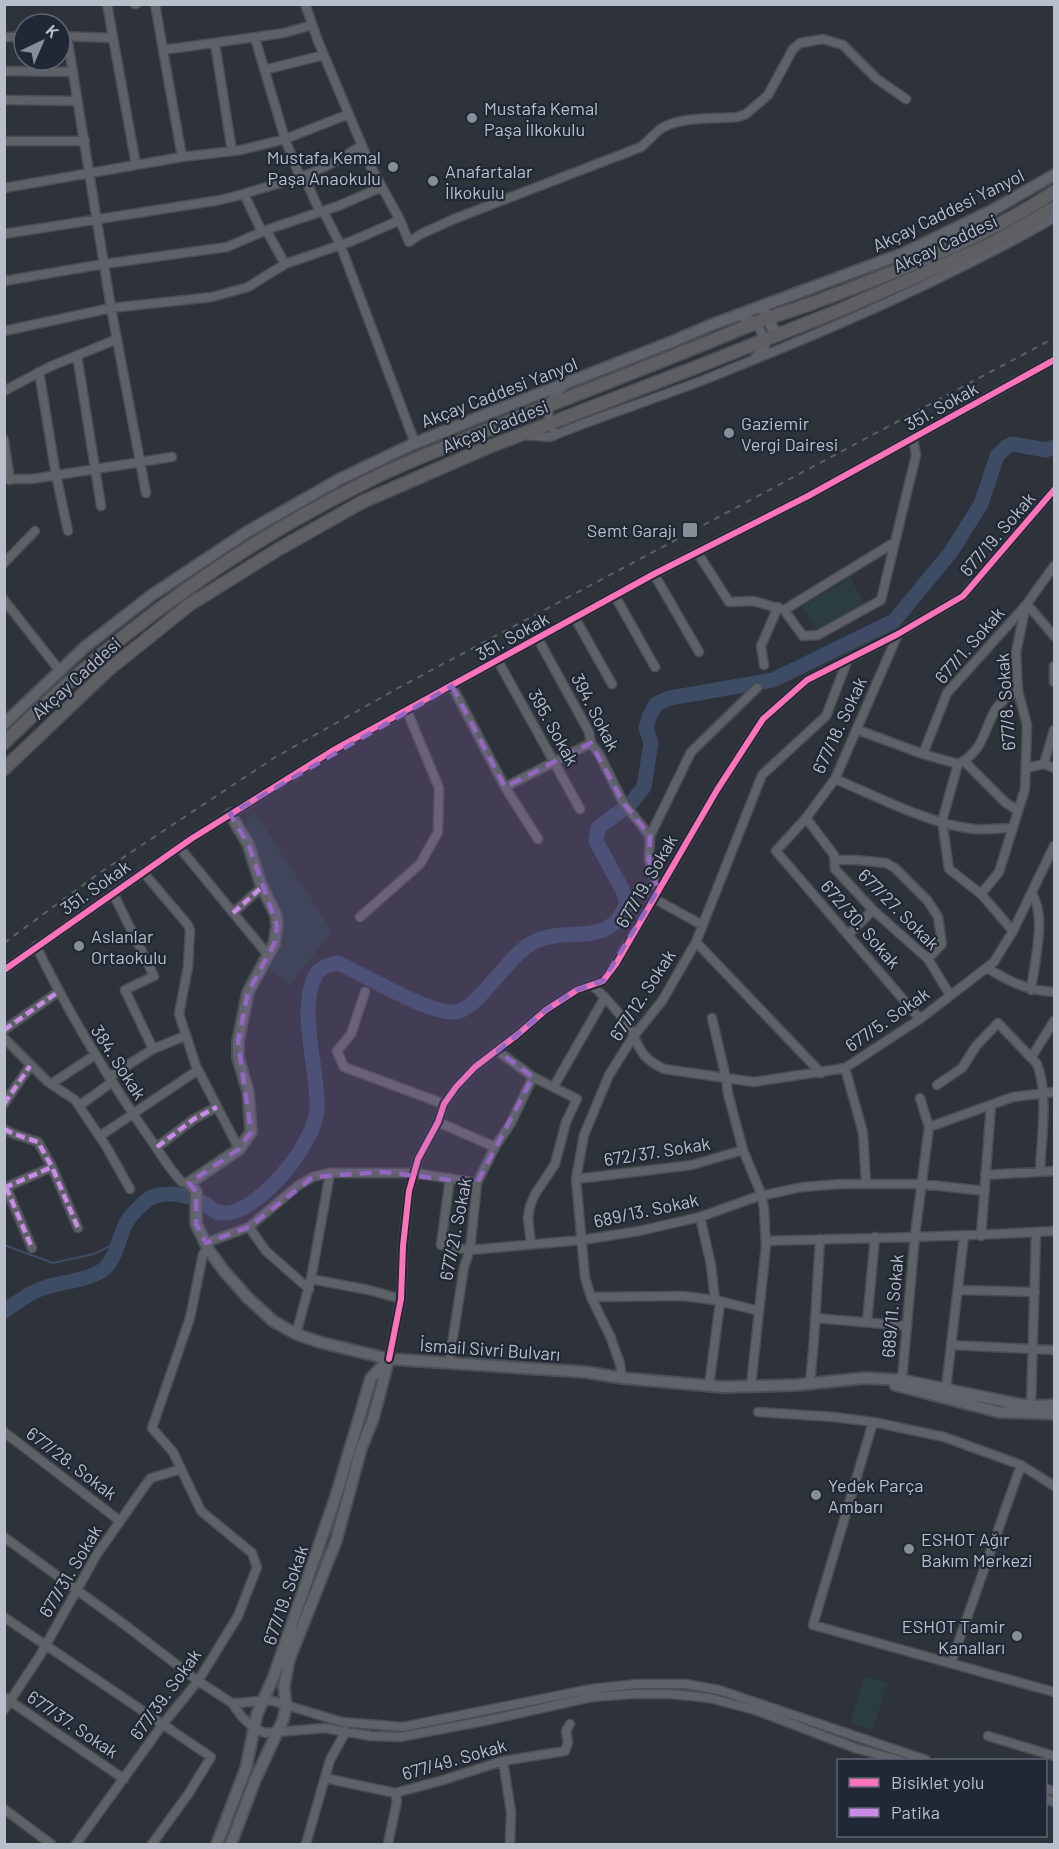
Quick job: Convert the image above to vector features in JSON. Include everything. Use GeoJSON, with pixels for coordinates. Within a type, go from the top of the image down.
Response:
{"type":"FeatureCollection","features":[{"type":"Feature","properties":{"kind":"highway","name":"Akçay Caddesi"},"geometry":{"type":"LineString","coordinates":[[4,743],[71,681],[193,585],[290,523],[369,480],[549,404],[653,365],[762,315],[787,313],[883,276],[973,237],[1054,192]]}},
{"type":"Feature","properties":{"kind":"highway","name":"Akçay Caddesi"},"geometry":{"type":"LineString","coordinates":[[4,769],[108,670],[198,599],[277,550],[362,502],[519,435],[840,310],[989,244],[1054,208]]}},
{"type":"Feature","properties":{"kind":"main road","name":"Akçay Caddesi Yanyol"},"geometry":{"type":"LineString","coordinates":[[4,724],[116,622],[214,552],[319,490],[415,443],[737,315],[762,315],[902,254],[993,210],[1054,176]]}},
{"type":"Feature","properties":{"kind":"main road"},"geometry":{"type":"LineString","coordinates":[[762,315],[770,338]]}},
{"type":"Feature","properties":{"kind":"main road"},"geometry":{"type":"LineString","coordinates":[[192,1187],[239,1149],[251,1132],[248,1092],[238,1058],[238,1041],[248,992],[274,944],[277,926],[276,916],[262,887],[248,844],[230,814]]}},
{"type":"Feature","properties":{"kind":"main road","name":"İsmail Sivri Bulvarı"},"geometry":{"type":"LineString","coordinates":[[192,1187],[196,1224],[207,1246],[224,1271],[273,1321],[296,1334],[389,1359],[543,1369],[709,1386],[810,1383],[866,1378],[902,1380],[1031,1406],[1054,1405]]}},
{"type":"Feature","properties":{"kind":"main road","name":"677/19. Sokak"},"geometry":{"type":"LineString","coordinates":[[217,1845],[246,1768],[257,1714],[274,1676],[336,1496],[371,1378],[389,1359]]}},
{"type":"Feature","properties":{"kind":"main road","name":"677/19. Sokak"},"geometry":{"type":"LineString","coordinates":[[231,1845],[286,1707],[284,1688],[289,1660],[336,1541],[389,1359]]}},
{"type":"Feature","properties":{"kind":"main road","name":"İsmail Sivri Bulvarı"},"geometry":{"type":"LineString","coordinates":[[866,1378],[999,1412],[1054,1414]]}},
{"type":"Feature","properties":{"kind":"street"},"geometry":{"type":"LineString","coordinates":[[107,4],[136,165]]}},
{"type":"Feature","properties":{"kind":"street"},"geometry":{"type":"LineString","coordinates":[[155,4],[182,158]]}},
{"type":"Feature","properties":{"kind":"street"},"geometry":{"type":"LineString","coordinates":[[305,4],[362,145],[409,242],[454,219],[640,147],[668,125],[682,121],[738,117],[746,114],[768,95],[789,55],[800,43],[823,39],[843,45],[877,79],[906,99]]}},
{"type":"Feature","properties":{"kind":"street"},"geometry":{"type":"LineString","coordinates":[[164,50],[255,38],[312,26]]}},
{"type":"Feature","properties":{"kind":"street"},"geometry":{"type":"LineString","coordinates":[[72,36],[113,38]]}},
{"type":"Feature","properties":{"kind":"street"},"geometry":{"type":"LineString","coordinates":[[255,38],[285,139],[302,176],[340,244],[415,443]]}},
{"type":"Feature","properties":{"kind":"street"},"geometry":{"type":"LineString","coordinates":[[215,44],[232,151]]}},
{"type":"Feature","properties":{"kind":"street"},"geometry":{"type":"LineString","coordinates":[[264,70],[324,55]]}},
{"type":"Feature","properties":{"kind":"street"},"geometry":{"type":"LineString","coordinates":[[72,68],[111,308],[146,493]]}},
{"type":"Feature","properties":{"kind":"street"},"geometry":{"type":"LineString","coordinates":[[4,71],[73,72]]}},
{"type":"Feature","properties":{"kind":"street"},"geometry":{"type":"LineString","coordinates":[[4,100],[78,101]]}},
{"type":"Feature","properties":{"kind":"street"},"geometry":{"type":"LineString","coordinates":[[4,188],[232,151],[285,139],[349,114]]}},
{"type":"Feature","properties":{"kind":"street"},"geometry":{"type":"LineString","coordinates":[[4,141],[85,141]]}},
{"type":"Feature","properties":{"kind":"street"},"geometry":{"type":"LineString","coordinates":[[4,234],[220,200],[302,176],[343,157],[362,145]]}},
{"type":"Feature","properties":{"kind":"street"},"geometry":{"type":"LineString","coordinates":[[4,281],[227,247],[382,187]]}},
{"type":"Feature","properties":{"kind":"street"},"geometry":{"type":"LineString","coordinates":[[244,194],[285,264]]}},
{"type":"Feature","properties":{"kind":"street"},"geometry":{"type":"LineString","coordinates":[[519,435],[538,437],[555,435],[754,359],[925,284],[1016,240],[1054,218]]}},
{"type":"Feature","properties":{"kind":"street"},"geometry":{"type":"LineString","coordinates":[[4,331],[111,308],[221,294],[248,287],[285,264],[400,220]]}},
{"type":"Feature","properties":{"kind":"street"},"geometry":{"type":"LineString","coordinates":[[737,315],[762,315]]}},
{"type":"Feature","properties":{"kind":"street"},"geometry":{"type":"LineString","coordinates":[[754,359],[770,338]]}},
{"type":"Feature","properties":{"kind":"street"},"geometry":{"type":"LineString","coordinates":[[4,391],[39,372],[117,339]]}},
{"type":"Feature","properties":{"kind":"street"},"geometry":{"type":"LineString","coordinates":[[77,356],[101,506]]}},
{"type":"Feature","properties":{"kind":"street","name":"351. Sokak"},"geometry":{"type":"LineString","coordinates":[[4,970],[179,847],[332,752],[654,574],[808,496],[1054,360]]}},
{"type":"Feature","properties":{"kind":"street"},"geometry":{"type":"LineString","coordinates":[[39,372],[68,531]]}},
{"type":"Feature","properties":{"kind":"street"},"geometry":{"type":"LineString","coordinates":[[555,435],[549,423],[549,404],[553,396],[567,383]]}},
{"type":"Feature","properties":{"kind":"street"},"geometry":{"type":"LineString","coordinates":[[697,552],[729,602],[754,601],[781,608],[803,636],[818,635],[881,600],[916,455],[913,439]]}},
{"type":"Feature","properties":{"kind":"street"},"geometry":{"type":"LineString","coordinates":[[4,440],[7,479],[56,475],[172,457]]}},
{"type":"Feature","properties":{"kind":"street","name":"677/19. Sokak"},"geometry":{"type":"LineString","coordinates":[[389,1359],[401,1299],[403,1246],[409,1191],[418,1159],[438,1122],[444,1104],[456,1087],[476,1067],[546,1010],[577,990],[603,981],[616,964],[717,790],[763,719],[807,680],[898,634],[963,596],[1054,490]]}},
{"type":"Feature","properties":{"kind":"street"},"geometry":{"type":"LineString","coordinates":[[4,563],[35,531]]}},
{"type":"Feature","properties":{"kind":"street"},"geometry":{"type":"LineString","coordinates":[[764,665],[761,646],[781,608],[896,542]]}},
{"type":"Feature","properties":{"kind":"street","name":"677/1. Sokak"},"geometry":{"type":"LineString","coordinates":[[923,754],[947,693],[1027,605],[1054,566]]}},
{"type":"Feature","properties":{"kind":"street"},"geometry":{"type":"LineString","coordinates":[[654,574],[699,652]]}},
{"type":"Feature","properties":{"kind":"street"},"geometry":{"type":"LineString","coordinates":[[615,596],[654,667]]}},
{"type":"Feature","properties":{"kind":"street"},"geometry":{"type":"LineString","coordinates":[[4,600],[60,671]]}},
{"type":"Feature","properties":{"kind":"street"},"geometry":{"type":"LineString","coordinates":[[1027,605],[1054,636]]}},
{"type":"Feature","properties":{"kind":"street","name":"677/8. Sokak"},"geometry":{"type":"LineString","coordinates":[[981,894],[999,872],[1025,789],[1027,725],[1018,691],[1016,652],[1027,605]]}},
{"type":"Feature","properties":{"kind":"street"},"geometry":{"type":"LineString","coordinates":[[575,618],[612,684]]}},
{"type":"Feature","properties":{"kind":"street","name":"677/18. Sokak"},"geometry":{"type":"LineString","coordinates":[[777,851],[806,818],[835,779],[898,634]]}},
{"type":"Feature","properties":{"kind":"street","name":"394. Sokak"},"geometry":{"type":"LineString","coordinates":[[538,639],[589,732],[591,743],[623,802],[650,836]]}},
{"type":"Feature","properties":{"kind":"street","name":"677/12. Sokak"},"geometry":{"type":"LineString","coordinates":[[622,1378],[611,1338],[591,1298],[585,1278],[576,1179],[584,1135],[609,1075],[633,1037],[662,1001],[696,942],[762,775],[826,716],[848,659]]}},
{"type":"Feature","properties":{"kind":"street","name":"395. Sokak"},"geometry":{"type":"LineString","coordinates":[[498,661],[580,809]]}},
{"type":"Feature","properties":{"kind":"street"},"geometry":{"type":"LineString","coordinates":[[1054,666],[1054,682]]}},
{"type":"Feature","properties":{"kind":"street"},"geometry":{"type":"LineString","coordinates":[[452,686],[505,787],[537,839]]}},
{"type":"Feature","properties":{"kind":"street"},"geometry":{"type":"LineString","coordinates":[[702,925],[656,894],[649,860],[650,836],[691,752],[758,688]]}},
{"type":"Feature","properties":{"kind":"street"},"geometry":{"type":"LineString","coordinates":[[1013,931],[981,894],[949,869],[942,821],[961,763],[975,753],[996,708],[1004,699],[1018,691]]}},
{"type":"Feature","properties":{"kind":"street"},"geometry":{"type":"LineString","coordinates":[[360,917],[420,864],[438,832],[439,788],[407,711]]}},
{"type":"Feature","properties":{"kind":"street"},"geometry":{"type":"LineString","coordinates":[[858,730],[923,754],[961,763],[1017,810]]}},
{"type":"Feature","properties":{"kind":"street"},"geometry":{"type":"LineString","coordinates":[[1044,764],[1054,730]]}},
{"type":"Feature","properties":{"kind":"street"},"geometry":{"type":"LineString","coordinates":[[505,787],[591,743]]}},
{"type":"Feature","properties":{"kind":"street"},"geometry":{"type":"LineString","coordinates":[[1026,768],[1044,764],[1054,768]]}},
{"type":"Feature","properties":{"kind":"street"},"geometry":{"type":"LineString","coordinates":[[835,779],[942,821],[975,829],[1011,828]]}},
{"type":"Feature","properties":{"kind":"street","name":"677/27. Sokak"},"geometry":{"type":"LineString","coordinates":[[806,818],[834,855],[835,868],[873,910],[928,959],[950,995]]}},
{"type":"Feature","properties":{"kind":"street","name":"677/5. Sokak"},"geometry":{"type":"LineString","coordinates":[[592,985],[625,1021],[643,1055],[664,1069],[754,1083],[845,1068],[920,1019],[994,962],[1051,861],[1054,846]]}},
{"type":"Feature","properties":{"kind":"street"},"geometry":{"type":"LineString","coordinates":[[179,847],[268,955]]}},
{"type":"Feature","properties":{"kind":"street","name":"672/30. Sokak"},"geometry":{"type":"LineString","coordinates":[[777,851],[920,1019]]}},
{"type":"Feature","properties":{"kind":"street"},"geometry":{"type":"LineString","coordinates":[[834,860],[856,860],[892,866],[927,900],[938,917],[942,944],[928,959]]}},
{"type":"Feature","properties":{"kind":"street"},"geometry":{"type":"LineString","coordinates":[[142,872],[190,930],[188,967],[179,1014],[198,1070],[239,1149]]}},
{"type":"Feature","properties":{"kind":"street"},"geometry":{"type":"LineString","coordinates":[[233,913],[262,887]]}},
{"type":"Feature","properties":{"kind":"street"},"geometry":{"type":"LineString","coordinates":[[113,893],[154,976],[124,990],[153,1049]]}},
{"type":"Feature","properties":{"kind":"street"},"geometry":{"type":"LineString","coordinates":[[1031,990],[1040,917],[1036,900],[1032,894]]}},
{"type":"Feature","properties":{"kind":"street"},"geometry":{"type":"LineString","coordinates":[[848,935],[873,910]]}},
{"type":"Feature","properties":{"kind":"street"},"geometry":{"type":"LineString","coordinates":[[696,942],[821,1073]]}},
{"type":"Feature","properties":{"kind":"street","name":"384. Sokak"},"geometry":{"type":"LineString","coordinates":[[36,946],[58,992],[110,1080],[157,1147],[170,1170],[182,1182],[192,1187]]}},
{"type":"Feature","properties":{"kind":"street"},"geometry":{"type":"LineString","coordinates":[[987,968],[1012,983],[1031,990],[1054,992]]}},
{"type":"Feature","properties":{"kind":"street"},"geometry":{"type":"LineString","coordinates":[[4,1029],[58,992]]}},
{"type":"Feature","properties":{"kind":"street"},"geometry":{"type":"LineString","coordinates":[[365,992],[351,1034],[336,1051],[344,1067],[444,1104]]}},
{"type":"Feature","properties":{"kind":"street"},"geometry":{"type":"LineString","coordinates":[[554,1086],[604,997]]}},
{"type":"Feature","properties":{"kind":"street"},"geometry":{"type":"LineString","coordinates":[[712,1018],[743,1150],[762,1196],[766,1241],[751,1386]]}},
{"type":"Feature","properties":{"kind":"street"},"geometry":{"type":"LineString","coordinates":[[1031,1058],[1054,1020]]}},
{"type":"Feature","properties":{"kind":"street"},"geometry":{"type":"LineString","coordinates":[[937,1085],[962,1068],[976,1046],[998,1023],[1037,1064],[1040,1071],[1043,1093],[1040,1172]]}},
{"type":"Feature","properties":{"kind":"street"},"geometry":{"type":"LineString","coordinates":[[79,1106],[153,1049],[185,1036]]}},
{"type":"Feature","properties":{"kind":"street"},"geometry":{"type":"LineString","coordinates":[[4,1038],[30,1066],[79,1106],[100,1136],[130,1190]]}},
{"type":"Feature","properties":{"kind":"street"},"geometry":{"type":"LineString","coordinates":[[498,1051],[533,1077],[577,1099],[566,1122],[555,1164],[535,1194],[530,1206],[528,1218],[531,1244]]}},
{"type":"Feature","properties":{"kind":"street"},"geometry":{"type":"LineString","coordinates":[[51,1084],[95,1055]]}},
{"type":"Feature","properties":{"kind":"street"},"geometry":{"type":"LineString","coordinates":[[4,1104],[30,1066]]}},
{"type":"Feature","properties":{"kind":"street"},"geometry":{"type":"LineString","coordinates":[[845,1068],[863,1133],[866,1184]]}},
{"type":"Feature","properties":{"kind":"street"},"geometry":{"type":"LineString","coordinates":[[100,1136],[198,1070]]}},
{"type":"Feature","properties":{"kind":"street","name":"677/21. Sokak"},"geometry":{"type":"LineString","coordinates":[[449,1363],[464,1267],[470,1250],[477,1183],[495,1147],[511,1123],[533,1077]]}},
{"type":"Feature","properties":{"kind":"street"},"geometry":{"type":"LineString","coordinates":[[920,1098],[929,1127],[1013,1097],[1054,1092]]}},
{"type":"Feature","properties":{"kind":"street"},"geometry":{"type":"LineString","coordinates":[[981,1236],[991,1105]]}},
{"type":"Feature","properties":{"kind":"street"},"geometry":{"type":"LineString","coordinates":[[157,1147],[194,1119],[217,1107]]}},
{"type":"Feature","properties":{"kind":"street"},"geometry":{"type":"LineString","coordinates":[[438,1122],[495,1147]]}},
{"type":"Feature","properties":{"kind":"street","name":"689/11. Sokak"},"geometry":{"type":"LineString","coordinates":[[902,1380],[915,1235],[929,1127]]}},
{"type":"Feature","properties":{"kind":"street"},"geometry":{"type":"LineString","coordinates":[[4,1129],[38,1142],[52,1167],[78,1228]]}},
{"type":"Feature","properties":{"kind":"street","name":"672/37. Sokak"},"geometry":{"type":"LineString","coordinates":[[576,1179],[692,1166],[743,1150]]}},
{"type":"Feature","properties":{"kind":"street"},"geometry":{"type":"LineString","coordinates":[[32,1248],[5,1188],[52,1167]]}},
{"type":"Feature","properties":{"kind":"street"},"geometry":{"type":"LineString","coordinates":[[985,1175],[1054,1171]]}},
{"type":"Feature","properties":{"kind":"street"},"geometry":{"type":"LineString","coordinates":[[296,1334],[309,1289],[330,1173]]}},
{"type":"Feature","properties":{"kind":"street"},"geometry":{"type":"LineString","coordinates":[[182,1469],[173,1452],[152,1428],[190,1318],[203,1254],[207,1246],[249,1227],[299,1185],[313,1177],[330,1173],[414,1173],[477,1183]]}},
{"type":"Feature","properties":{"kind":"street","name":"689/13. Sokak"},"geometry":{"type":"LineString","coordinates":[[450,1178],[441,1245],[470,1250],[582,1240],[639,1231],[700,1217],[762,1196],[802,1187],[922,1184],[985,1191]]}},
{"type":"Feature","properties":{"kind":"street"},"geometry":{"type":"LineString","coordinates":[[700,1217],[718,1302],[709,1386]]}},
{"type":"Feature","properties":{"kind":"street"},"geometry":{"type":"LineString","coordinates":[[249,1227],[266,1251],[309,1289]]}},
{"type":"Feature","properties":{"kind":"street"},"geometry":{"type":"LineString","coordinates":[[766,1241],[915,1235],[981,1236],[1054,1231]]}},
{"type":"Feature","properties":{"kind":"street"},"geometry":{"type":"LineString","coordinates":[[1031,1406],[1036,1232]]}},
{"type":"Feature","properties":{"kind":"street"},"geometry":{"type":"LineString","coordinates":[[946,1388],[964,1236]]}},
{"type":"Feature","properties":{"kind":"street"},"geometry":{"type":"LineString","coordinates":[[867,1322],[875,1237]]}},
{"type":"Feature","properties":{"kind":"street"},"geometry":{"type":"LineString","coordinates":[[810,1383],[820,1239]]}},
{"type":"Feature","properties":{"kind":"street"},"geometry":{"type":"LineString","coordinates":[[311,1279],[369,1290],[401,1299]]}},
{"type":"Feature","properties":{"kind":"street"},"geometry":{"type":"LineString","coordinates":[[958,1290],[1035,1292]]}},
{"type":"Feature","properties":{"kind":"street"},"geometry":{"type":"LineString","coordinates":[[591,1298],[683,1296],[759,1311]]}},
{"type":"Feature","properties":{"kind":"street"},"geometry":{"type":"LineString","coordinates":[[815,1318],[907,1326]]}},
{"type":"Feature","properties":{"kind":"street"},"geometry":{"type":"LineString","coordinates":[[951,1345],[1054,1350]]}},
{"type":"Feature","properties":{"kind":"street"},"geometry":{"type":"LineString","coordinates":[[758,1412],[873,1422],[944,1437],[1022,1465],[1054,1486]]}},
{"type":"Feature","properties":{"kind":"street"},"geometry":{"type":"LineString","coordinates":[[873,1422],[813,1625],[1054,1692]]}},
{"type":"Feature","properties":{"kind":"street","name":"677/28. Sokak"},"geometry":{"type":"LineString","coordinates":[[4,1432],[120,1521]]}},
{"type":"Feature","properties":{"kind":"street"},"geometry":{"type":"LineString","coordinates":[[951,1663],[1022,1465]]}},
{"type":"Feature","properties":{"kind":"street","name":"677/39. Sokak"},"geometry":{"type":"LineString","coordinates":[[76,1845],[163,1724],[198,1681],[238,1616],[257,1566],[252,1553],[201,1511],[182,1469]]}},
{"type":"Feature","properties":{"kind":"street","name":"677/31. Sokak"},"geometry":{"type":"LineString","coordinates":[[4,1710],[7,1699],[45,1644],[75,1590],[151,1478],[182,1469]]}},
{"type":"Feature","properties":{"kind":"street"},"geometry":{"type":"LineString","coordinates":[[4,1538],[198,1681],[232,1703],[255,1729],[266,1734],[324,1728],[370,1736],[400,1737],[592,1697],[671,1694],[710,1698],[758,1711],[855,1748],[891,1759]]}},
{"type":"Feature","properties":{"kind":"street"},"geometry":{"type":"LineString","coordinates":[[4,1617],[211,1757],[152,1845]]}},
{"type":"Feature","properties":{"kind":"street"},"geometry":{"type":"LineString","coordinates":[[232,1703],[273,1701],[286,1707],[342,1722],[403,1727],[591,1689],[637,1684],[685,1684],[719,1690],[920,1759]]}},
{"type":"Feature","properties":{"kind":"street","name":"677/37. Sokak"},"geometry":{"type":"LineString","coordinates":[[7,1699],[124,1779]]}},
{"type":"Feature","properties":{"kind":"street","name":"677/49. Sokak"},"geometry":{"type":"LineString","coordinates":[[325,1778],[395,1793],[503,1761],[565,1751],[568,1742],[566,1731],[570,1724]]}},
{"type":"Feature","properties":{"kind":"street"},"geometry":{"type":"LineString","coordinates":[[306,1845],[330,1760],[346,1731]]}},
{"type":"Feature","properties":{"kind":"street"},"geometry":{"type":"LineString","coordinates":[[988,1736],[1054,1756]]}},
{"type":"Feature","properties":{"kind":"street"},"geometry":{"type":"LineString","coordinates":[[503,1761],[511,1812],[510,1845]]}},
{"type":"Feature","properties":{"kind":"street"},"geometry":{"type":"LineString","coordinates":[[388,1845],[397,1801],[395,1793]]}},
{"type":"Feature","properties":{"kind":"street"},"geometry":{"type":"LineString","coordinates":[[4,1809],[51,1845]]}},
{"type":"Feature","properties":{"kind":"highlighted area"},"geometry":{"type":"Polygon","coordinates":[[[452,686],[505,787],[591,743],[623,802],[650,836],[649,860],[658,890],[603,981],[577,990],[546,1010],[498,1051],[533,1077],[477,1183],[382,1172],[313,1177],[249,1227],[206,1243],[196,1224],[196,1192],[189,1183],[239,1149],[251,1132],[238,1041],[248,992],[274,944],[277,926],[248,844],[230,814],[452,686]]]}},
{"type":"Feature","properties":{"kind":"shaded area"},"geometry":{"type":"Polygon","coordinates":[[[850,578],[865,603],[817,631],[802,606],[850,578]]]}},
{"type":"Feature","properties":{"kind":"shaded area"},"geometry":{"type":"Polygon","coordinates":[[[253,810],[332,931],[290,985],[267,967],[277,951],[280,914],[262,879],[255,847],[246,824],[253,810]]]}},
{"type":"Feature","properties":{"kind":"shaded area"},"geometry":{"type":"Polygon","coordinates":[[[864,1676],[887,1683],[873,1730],[850,1723],[864,1676]]]}},
{"type":"Feature","properties":{"kind":"waterway"},"geometry":{"type":"LineString","coordinates":[[4,1311],[38,1290],[91,1276],[104,1269],[115,1252],[128,1220],[142,1204],[153,1197],[167,1194],[183,1195],[204,1203],[214,1211],[233,1212],[255,1200],[276,1181],[299,1153],[315,1119],[317,1092],[308,1006],[315,976],[322,968],[338,963],[413,1001],[443,1011],[455,1012],[474,1002],[525,947],[548,937],[587,934],[610,926],[620,917],[627,903],[596,841],[598,828],[631,803],[644,787],[651,743],[646,728],[656,704],[670,698],[773,680],[894,621],[951,552],[981,504],[997,456],[1012,444],[1046,450],[1054,447]]}},
{"type":"Feature","properties":{"kind":"waterway"},"geometry":{"type":"LineString","coordinates":[[4,1245],[53,1263],[94,1254],[118,1242]]}},
{"type":"Feature","properties":{"kind":"railway"},"geometry":{"type":"LineString","coordinates":[[4,943],[98,874],[274,758],[400,687],[1054,338]]}},
{"type":"Feature","properties":{"kind":"marked path"},"geometry":{"type":"LineString","coordinates":[[233,913],[262,887]]}},
{"type":"Feature","properties":{"kind":"marked path"},"geometry":{"type":"LineString","coordinates":[[4,1030],[58,992]]}},
{"type":"Feature","properties":{"kind":"marked path"},"geometry":{"type":"LineString","coordinates":[[4,1104],[30,1066]]}},
{"type":"Feature","properties":{"kind":"marked path"},"geometry":{"type":"LineString","coordinates":[[157,1147],[194,1119],[217,1107]]}},
{"type":"Feature","properties":{"kind":"marked path"},"geometry":{"type":"LineString","coordinates":[[4,1129],[38,1142],[52,1167],[78,1228]]}},
{"type":"Feature","properties":{"kind":"marked path"},"geometry":{"type":"LineString","coordinates":[[4,1188],[52,1167]]}},
{"type":"Feature","properties":{"kind":"marked path"},"geometry":{"type":"LineString","coordinates":[[6,1187],[32,1248]]}},
{"type":"Feature","properties":{"kind":"cycle path"},"geometry":{"type":"LineString","coordinates":[[4,970],[191,839],[332,751],[654,574],[808,496],[1054,360]]}},
{"type":"Feature","properties":{"kind":"cycle path"},"geometry":{"type":"LineString","coordinates":[[389,1359],[401,1299],[403,1246],[409,1191],[418,1159],[438,1122],[444,1104],[456,1087],[475,1067],[546,1010],[577,990],[603,981],[616,964],[717,790],[763,719],[807,680],[898,634],[963,596],[1054,490]]}},
{"type":"Feature","properties":{"kind":"place","name":"Mustafa Kemal Paşa İlkokulu"},"geometry":{"type":"Point","coordinates":[472,118]}},
{"type":"Feature","properties":{"kind":"place","name":"Mustafa Kemal Paşa Anaokulu"},"geometry":{"type":"Point","coordinates":[393,167]}},
{"type":"Feature","properties":{"kind":"place","name":"Anafartalar İlkokulu"},"geometry":{"type":"Point","coordinates":[433,181]}},
{"type":"Feature","properties":{"kind":"place","name":"Gaziemir Vergi Dairesi"},"geometry":{"type":"Point","coordinates":[729,433]}},
{"type":"Feature","properties":{"kind":"place","name":"Semt Garajı"},"geometry":{"type":"Point","coordinates":[690,530]}},
{"type":"Feature","properties":{"kind":"place","name":"Aslanlar Ortaokulu"},"geometry":{"type":"Point","coordinates":[79,946]}},
{"type":"Feature","properties":{"kind":"place","name":"Yedek Parça Ambarı"},"geometry":{"type":"Point","coordinates":[816,1495]}},
{"type":"Feature","properties":{"kind":"place","name":"ESHOT Ağır Bakım Merkezi"},"geometry":{"type":"Point","coordinates":[909,1549]}},
{"type":"Feature","properties":{"kind":"place","name":"ESHOT Tamir Kanalları"},"geometry":{"type":"Point","coordinates":[1017,1636]}}]}
